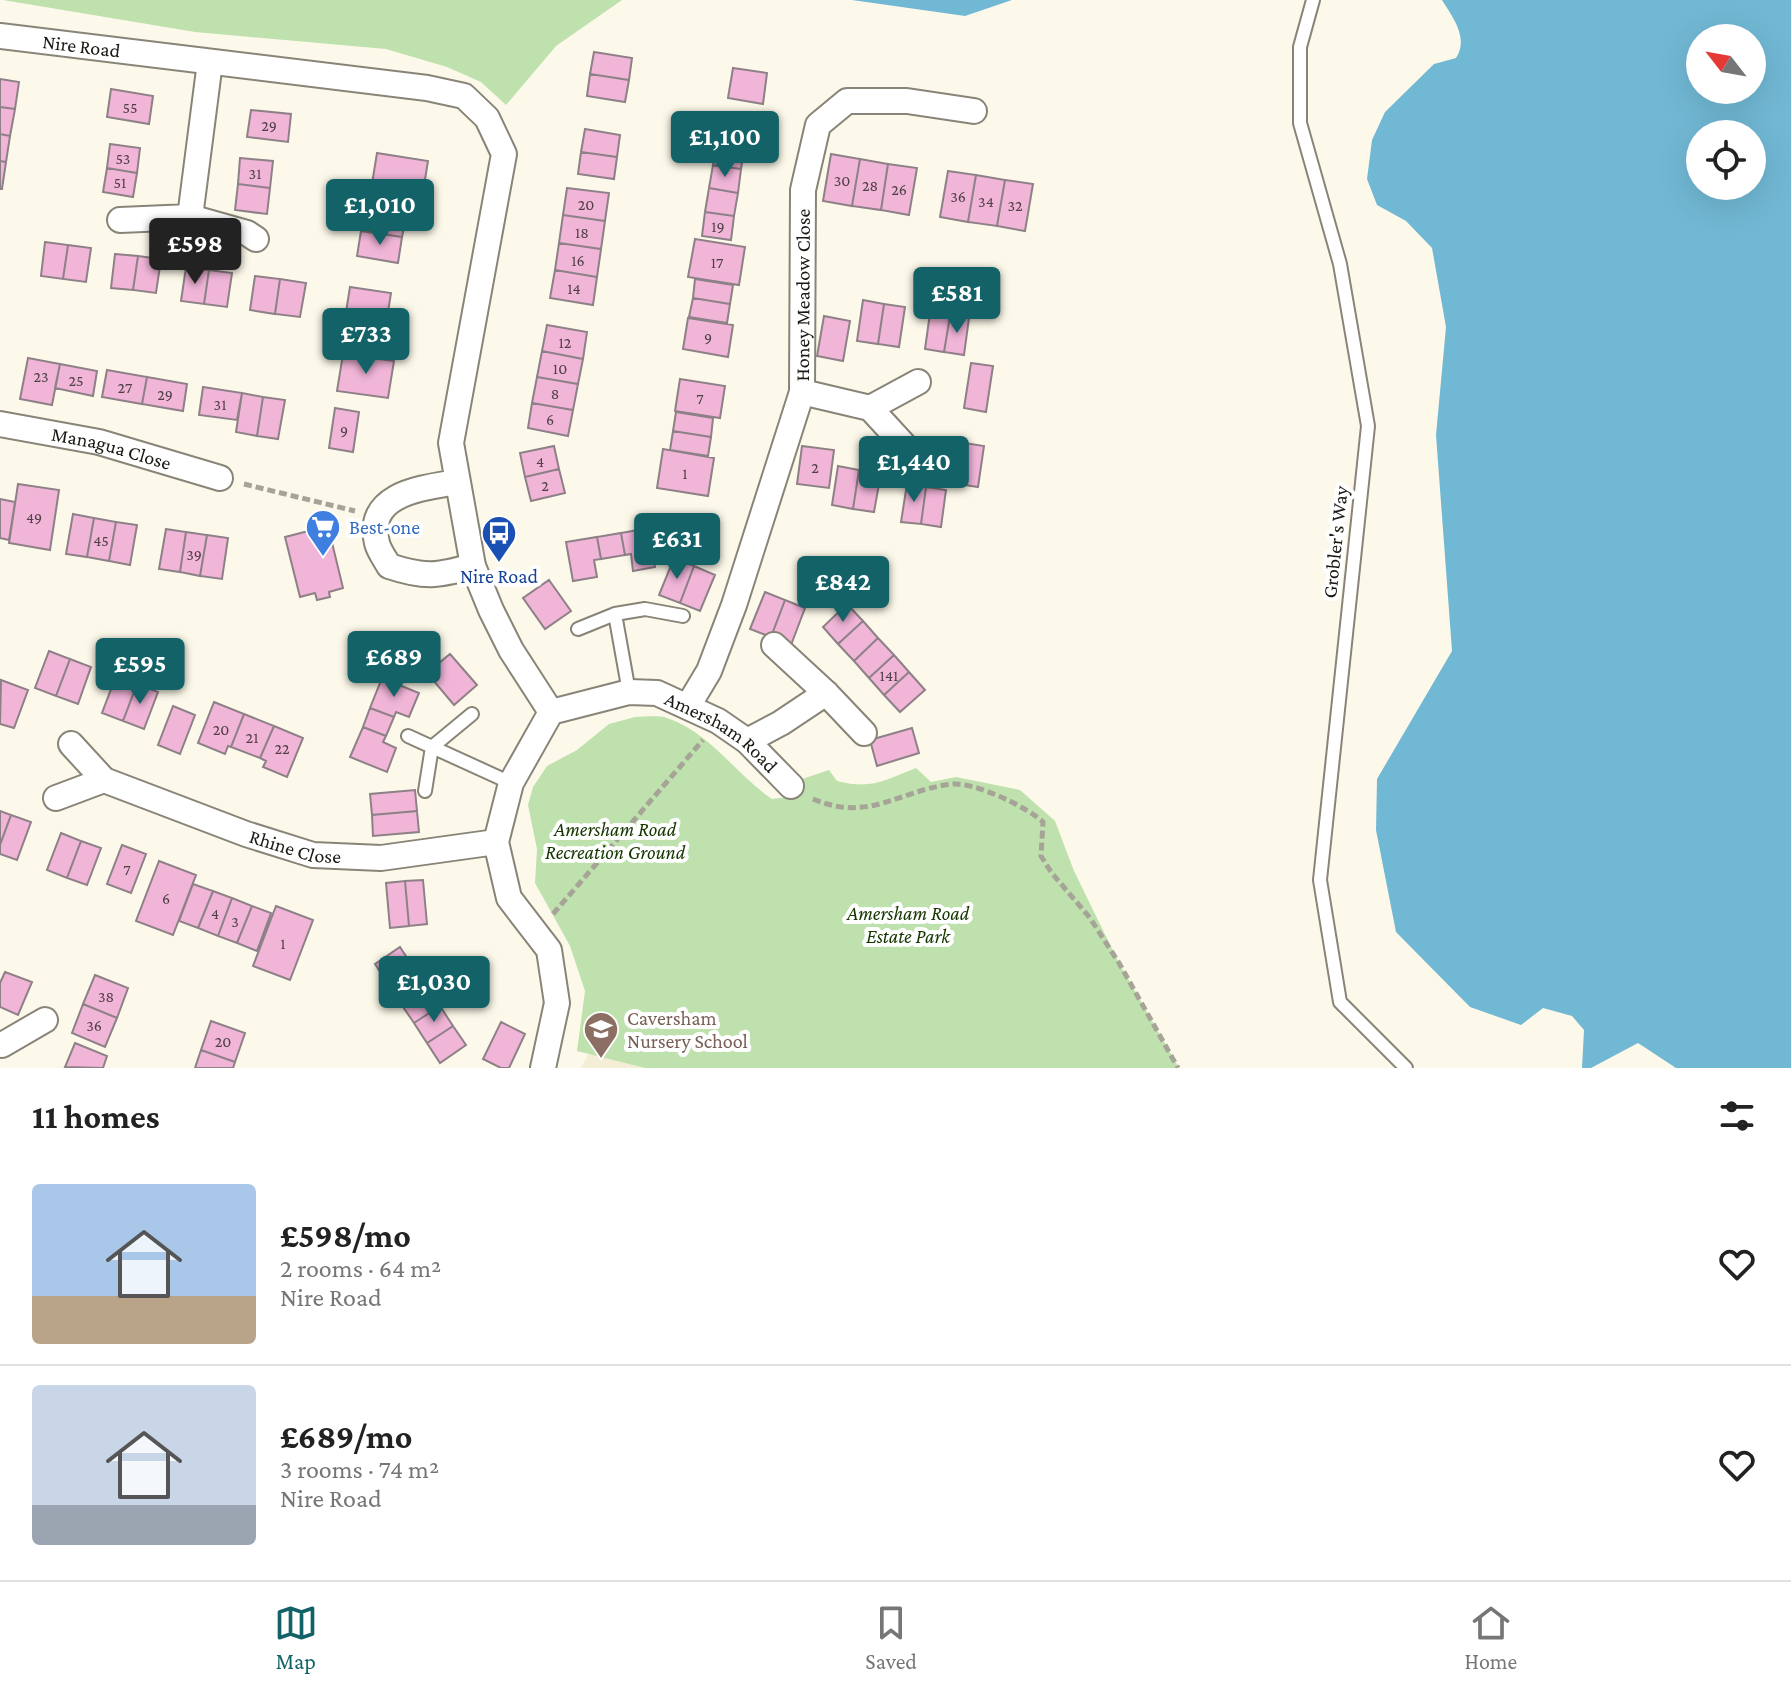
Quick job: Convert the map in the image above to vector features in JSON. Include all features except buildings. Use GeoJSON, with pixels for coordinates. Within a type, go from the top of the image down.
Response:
{"type":"FeatureCollection","features":[{"type":"Feature","properties":{"kind":"street","name":"Nire Road"},"geometry":{"type":"LineString","coordinates":[[0,36],[427,88],[464,96],[487,118],[504,154],[451,443],[473,566],[511,650],[551,712]]}},
{"type":"Feature","properties":{"kind":"street"},"geometry":{"type":"LineString","coordinates":[[190,217],[210,62]]}},
{"type":"Feature","properties":{"kind":"street","name":"Honey Meadow Close"},"geometry":{"type":"LineString","coordinates":[[688,706],[709,671],[734,605],[802,392],[803,190],[818,125],[847,101],[907,101],[974,111]]}},
{"type":"Feature","properties":{"kind":"street"},"geometry":{"type":"LineString","coordinates":[[120,220],[190,217],[247,233],[256,239]]}},
{"type":"Feature","properties":{"kind":"street"},"geometry":{"type":"LineString","coordinates":[[904,445],[870,408],[918,382]]}},
{"type":"Feature","properties":{"kind":"street","name":"Honey Meadow Close"},"geometry":{"type":"LineString","coordinates":[[802,392],[870,408]]}},
{"type":"Feature","properties":{"kind":"street","name":"Managua Close"},"geometry":{"type":"LineString","coordinates":[[0,424],[99,442],[220,478]]}},
{"type":"Feature","properties":{"kind":"street"},"geometry":{"type":"LineString","coordinates":[[457,482],[395,496],[378,517],[377,543],[389,566],[417,576],[444,574],[473,566]]}},
{"type":"Feature","properties":{"kind":"street"},"geometry":{"type":"LineString","coordinates":[[774,645],[864,733]]}},
{"type":"Feature","properties":{"kind":"street","name":"Amersham Road"},"geometry":{"type":"LineString","coordinates":[[551,712],[629,692],[657,693],[718,721],[747,741],[791,786]]}},
{"type":"Feature","properties":{"kind":"street"},"geometry":{"type":"LineString","coordinates":[[747,741],[826,693]]}},
{"type":"Feature","properties":{"kind":"street"},"geometry":{"type":"LineString","coordinates":[[543,1068],[557,1003],[549,950],[509,898],[496,842],[511,783],[551,712]]}},
{"type":"Feature","properties":{"kind":"street","name":"Rhine Close"},"geometry":{"type":"LineString","coordinates":[[71,744],[104,780],[246,834],[313,855],[381,858],[496,842]]}},
{"type":"Feature","properties":{"kind":"street"},"geometry":{"type":"LineString","coordinates":[[56,798],[104,780]]}},
{"type":"Feature","properties":{"kind":"street"},"geometry":{"type":"LineString","coordinates":[[2,1052],[45,1020]]}},
{"type":"Feature","properties":{"kind":"lane","name":"Grobler's Way"},"geometry":{"type":"LineString","coordinates":[[1313,0],[1300,47],[1300,123],[1340,264],[1368,426],[1320,880],[1340,1002],[1406,1068]]}},
{"type":"Feature","properties":{"kind":"lane"},"geometry":{"type":"LineString","coordinates":[[578,629],[615,614],[645,609],[683,616]]}},
{"type":"Feature","properties":{"kind":"lane"},"geometry":{"type":"LineString","coordinates":[[615,614],[629,692]]}},
{"type":"Feature","properties":{"kind":"lane"},"geometry":{"type":"LineString","coordinates":[[425,791],[432,747],[472,714]]}},
{"type":"Feature","properties":{"kind":"lane"},"geometry":{"type":"LineString","coordinates":[[408,736],[511,783]]}},
{"type":"Feature","properties":{"kind":"path"},"geometry":{"type":"LineString","coordinates":[[220,478],[378,517]]}},
{"type":"Feature","properties":{"kind":"path"},"geometry":{"type":"LineString","coordinates":[[535,932],[584,880],[718,721]]}},
{"type":"Feature","properties":{"kind":"path"},"geometry":{"type":"LineString","coordinates":[[791,786],[816,801],[847,809],[896,801],[956,783],[1002,797],[1032,811],[1043,822],[1041,856],[1090,918],[1178,1068]]}},
{"type":"Feature","properties":{"kind":"shaded area","name":"Caversham Nursery School"},"geometry":{"type":"Polygon","coordinates":[[[589,1053],[645,1068],[581,1068],[589,1053]]]}},
{"type":"Feature","properties":{"kind":"green space"},"geometry":{"type":"Polygon","coordinates":[[[3,0],[622,0],[556,46],[506,105],[481,82],[447,67],[386,49],[195,32],[3,0]]]}},
{"type":"Feature","properties":{"kind":"green space","name":"Amersham Road Estate Park"},"geometry":{"type":"Polygon","coordinates":[[[635,717],[663,717],[697,733],[772,799],[787,797],[793,782],[829,770],[837,781],[849,784],[887,780],[916,768],[931,782],[956,777],[1020,790],[1055,821],[1074,871],[1119,963],[1179,1068],[645,1068],[577,1051],[585,991],[570,946],[535,883],[537,849],[528,805],[533,787],[547,766],[577,750],[609,724],[635,717]]]}},
{"type":"Feature","properties":{"kind":"water"},"geometry":{"type":"Polygon","coordinates":[[[852,0],[1012,0],[965,16],[852,0]]]}},
{"type":"Feature","properties":{"kind":"water"},"geometry":{"type":"Polygon","coordinates":[[[1442,0],[1791,0],[1791,1068],[1676,1068],[1638,1043],[1591,1068],[1582,1068],[1584,1030],[1572,1016],[1543,1008],[1521,1025],[1470,1007],[1396,932],[1376,830],[1377,779],[1452,651],[1436,435],[1446,327],[1432,248],[1406,221],[1377,205],[1367,179],[1372,140],[1385,112],[1434,64],[1456,58],[1461,43],[1458,28],[1442,0]]]}},
{"type":"Feature","properties":{"kind":"place","name":"Best-one"},"geometry":{"type":"Point","coordinates":[323,558]}},
{"type":"Feature","properties":{"kind":"place","name":"Nire Road"},"geometry":{"type":"Point","coordinates":[499,564]}},
{"type":"Feature","properties":{"kind":"place","name":"Caversham Nursery School"},"geometry":{"type":"Point","coordinates":[601,1060]}},
{"type":"Feature","properties":{"kind":"park label","name":"Amersham Road Recreation Ground"},"geometry":{"type":"Point","coordinates":[615,840]}}]}
